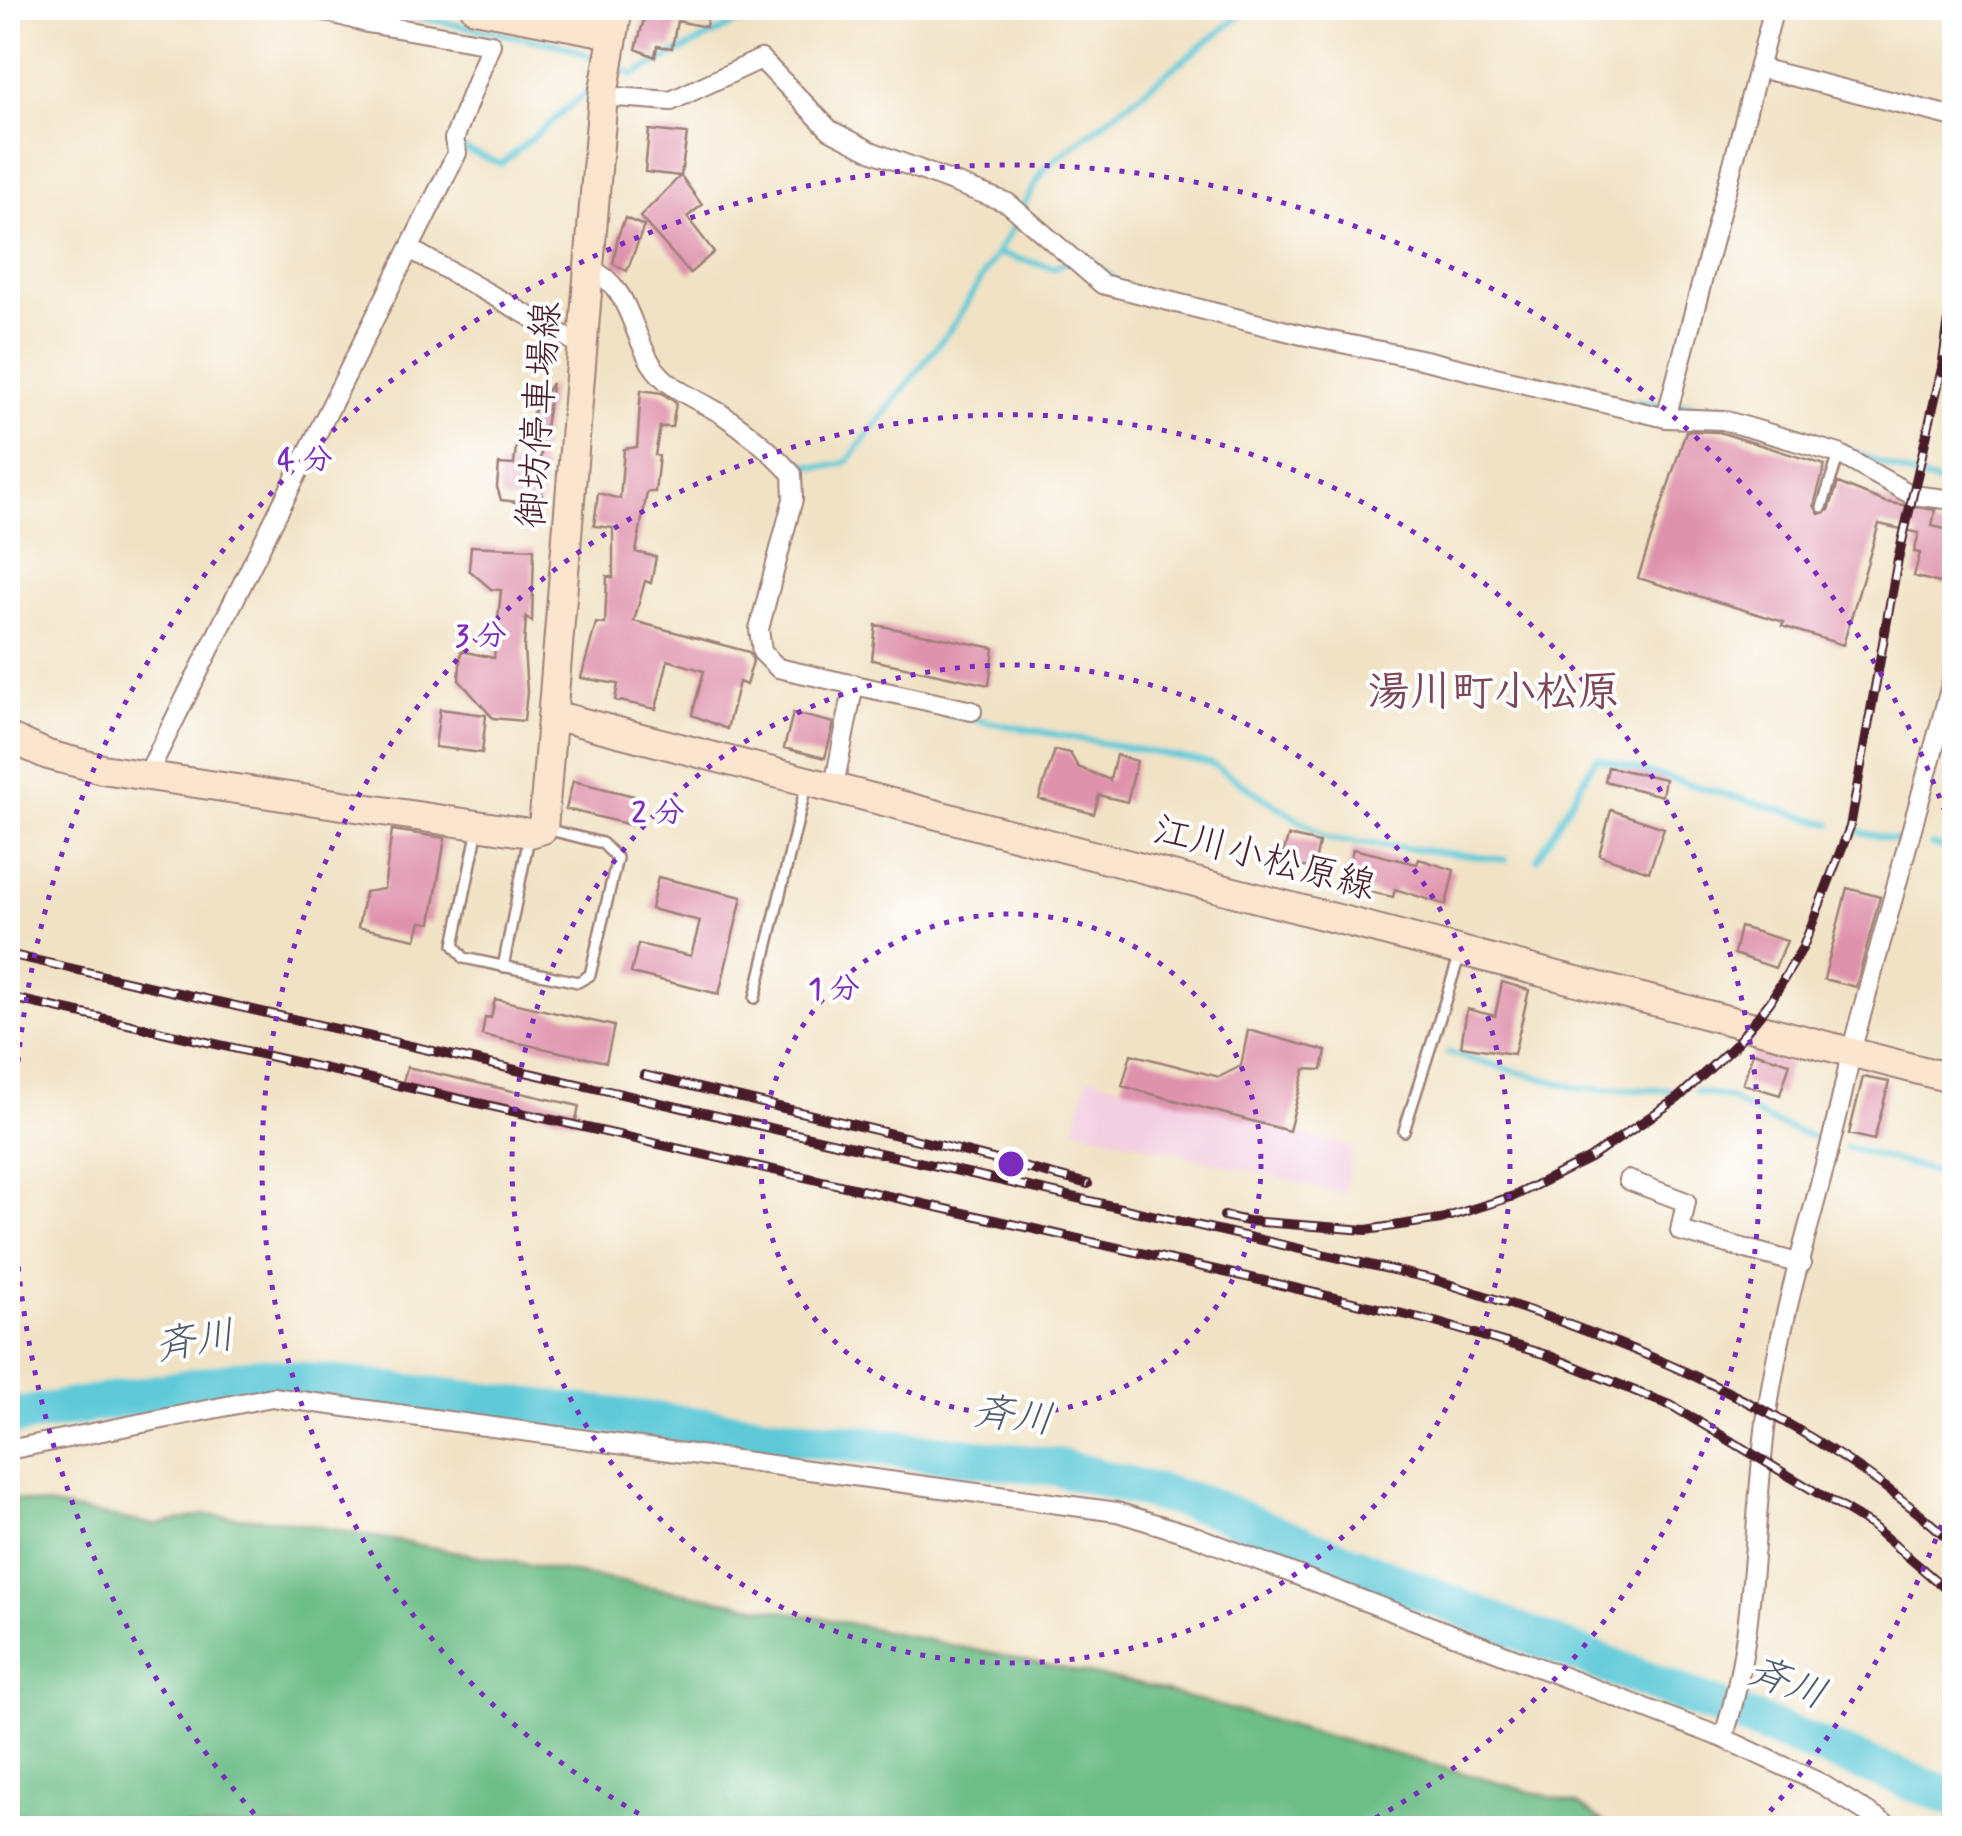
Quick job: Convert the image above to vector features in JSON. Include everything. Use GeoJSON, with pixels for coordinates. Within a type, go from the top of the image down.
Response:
{"type":"FeatureCollection","features":[{"type":"Feature","properties":{"kind":"main road"},"geometry":{"type":"LineString","coordinates":[[475,8],[615,21]]}},
{"type":"Feature","properties":{"kind":"main road","name":"御坊停車場線"},"geometry":{"type":"LineString","coordinates":[[536,831],[554,715],[603,96],[615,21]]}},
{"type":"Feature","properties":{"kind":"main road","name":"江川小松原線"},"geometry":{"type":"LineString","coordinates":[[554,715],[1954,1079]]}},
{"type":"Feature","properties":{"kind":"main road"},"geometry":{"type":"LineString","coordinates":[[8,737],[48,755],[102,769],[536,831]]}},
{"type":"Feature","properties":{"kind":"street"},"geometry":{"type":"LineString","coordinates":[[147,775],[457,153],[454,139],[491,44],[367,23],[314,8]]}},
{"type":"Feature","properties":{"kind":"street"},"geometry":{"type":"LineString","coordinates":[[1666,418],[1774,8]]}},
{"type":"Feature","properties":{"kind":"street"},"geometry":{"type":"LineString","coordinates":[[603,96],[671,101],[761,59],[830,130],[874,152],[1008,203],[1102,284],[1284,331],[1425,360],[1666,418],[1723,420],[1838,454],[1912,495],[1954,500]]}},
{"type":"Feature","properties":{"kind":"street"},"geometry":{"type":"LineString","coordinates":[[1759,68],[1954,116]]}},
{"type":"Feature","properties":{"kind":"street"},"geometry":{"type":"LineString","coordinates":[[410,249],[584,347]]}},
{"type":"Feature","properties":{"kind":"street"},"geometry":{"type":"LineString","coordinates":[[589,268],[606,275],[622,294],[652,364],[672,387],[722,414],[773,453],[792,474],[794,499],[759,629],[762,652],[778,668],[972,712]]}},
{"type":"Feature","properties":{"kind":"street"},"geometry":{"type":"LineString","coordinates":[[1723,1738],[1738,1691],[1767,1410],[1778,1347],[1840,1112],[1851,1052],[1954,674]]}},
{"type":"Feature","properties":{"kind":"street"},"geometry":{"type":"LineString","coordinates":[[821,783],[854,684]]}},
{"type":"Feature","properties":{"kind":"street"},"geometry":{"type":"LineString","coordinates":[[1628,1180],[1686,1202],[1680,1231],[1801,1264]]}},
{"type":"Feature","properties":{"kind":"street"},"geometry":{"type":"LineString","coordinates":[[8,1450],[272,1396],[1117,1512],[1192,1535],[1723,1738],[1820,1783],[1892,1828]]}},
{"type":"Feature","properties":{"kind":"lane"},"geometry":{"type":"LineString","coordinates":[[1822,507],[1838,454]]}},
{"type":"Feature","properties":{"kind":"lane"},"geometry":{"type":"LineString","coordinates":[[756,998],[821,783]]}},
{"type":"Feature","properties":{"kind":"lane"},"geometry":{"type":"LineString","coordinates":[[479,825],[454,946],[464,958],[503,967],[578,982],[590,975],[617,858],[602,843],[536,831],[503,967]]}},
{"type":"Feature","properties":{"kind":"lane"},"geometry":{"type":"LineString","coordinates":[[1404,1130],[1461,950]]}},
{"type":"Feature","properties":{"kind":"shaded area"},"geometry":{"type":"Polygon","coordinates":[[[1088,1077],[1354,1148],[1344,1194],[1075,1128],[1088,1077]]]}},
{"type":"Feature","properties":{"kind":"green space"},"geometry":{"type":"Polygon","coordinates":[[[8,1498],[156,1525],[205,1515],[282,1520],[837,1621],[1146,1686],[1579,1805],[1611,1828],[8,1828],[8,1498]]]}},
{"type":"Feature","properties":{"kind":"building"},"geometry":{"type":"Polygon","coordinates":[[[647,8],[709,8],[706,27],[677,21],[672,48],[657,46],[655,57],[636,49],[647,8]]]}},
{"type":"Feature","properties":{"kind":"building"},"geometry":{"type":"Polygon","coordinates":[[[649,130],[687,134],[681,176],[702,205],[687,217],[714,252],[690,273],[640,217],[680,176],[645,172],[649,130]]]}},
{"type":"Feature","properties":{"kind":"building"},"geometry":{"type":"Polygon","coordinates":[[[625,218],[644,226],[627,271],[613,264],[625,218]]]}},
{"type":"Feature","properties":{"kind":"building"},"geometry":{"type":"Polygon","coordinates":[[[552,383],[539,466],[544,466],[541,505],[501,500],[497,487],[499,464],[514,465],[517,438],[552,383]]]}},
{"type":"Feature","properties":{"kind":"building"},"geometry":{"type":"Polygon","coordinates":[[[641,390],[662,393],[676,403],[672,427],[660,427],[655,492],[647,492],[636,552],[656,557],[651,583],[645,581],[634,621],[749,652],[753,661],[746,685],[739,682],[727,729],[692,715],[704,671],[668,660],[656,709],[615,700],[618,684],[581,678],[596,623],[605,624],[607,576],[613,578],[613,528],[594,526],[598,493],[620,499],[624,449],[637,447],[641,390]]]}},
{"type":"Feature","properties":{"kind":"building"},"geometry":{"type":"Polygon","coordinates":[[[1686,431],[1719,432],[1825,465],[1814,505],[1819,514],[1829,510],[1838,483],[1885,502],[1935,510],[1932,526],[1954,531],[1954,587],[1914,576],[1920,553],[1914,552],[1919,533],[1879,524],[1843,645],[1782,626],[1784,622],[1638,578],[1686,431]]]}},
{"type":"Feature","properties":{"kind":"building"},"geometry":{"type":"Polygon","coordinates":[[[471,546],[534,549],[532,622],[526,617],[524,648],[524,721],[493,718],[459,680],[461,651],[494,658],[501,590],[491,589],[469,570],[471,546]]]}},
{"type":"Feature","properties":{"kind":"building"},"geometry":{"type":"Polygon","coordinates":[[[876,625],[994,648],[989,685],[872,660],[876,625]]]}},
{"type":"Feature","properties":{"kind":"building"},"geometry":{"type":"Polygon","coordinates":[[[440,709],[486,715],[482,753],[435,747],[440,709]]]}},
{"type":"Feature","properties":{"kind":"building"},"geometry":{"type":"Polygon","coordinates":[[[793,713],[834,723],[825,758],[784,748],[793,713]]]}},
{"type":"Feature","properties":{"kind":"building"},"geometry":{"type":"Polygon","coordinates":[[[1055,750],[1070,753],[1078,767],[1110,780],[1116,755],[1137,761],[1127,802],[1099,795],[1094,814],[1039,799],[1055,750]]]}},
{"type":"Feature","properties":{"kind":"building"},"geometry":{"type":"Polygon","coordinates":[[[1608,767],[1665,779],[1662,796],[1605,781],[1608,767]]]}},
{"type":"Feature","properties":{"kind":"building"},"geometry":{"type":"Polygon","coordinates":[[[573,781],[638,797],[631,825],[566,809],[573,781]]]}},
{"type":"Feature","properties":{"kind":"building"},"geometry":{"type":"Polygon","coordinates":[[[1611,810],[1664,828],[1649,872],[1599,855],[1611,810]]]}},
{"type":"Feature","properties":{"kind":"building"},"geometry":{"type":"Polygon","coordinates":[[[392,830],[445,838],[431,923],[421,922],[416,939],[358,927],[365,892],[384,889],[392,830]]]}},
{"type":"Feature","properties":{"kind":"building"},"geometry":{"type":"Polygon","coordinates":[[[1288,836],[1319,843],[1314,868],[1281,865],[1288,836]]]}},
{"type":"Feature","properties":{"kind":"building"},"geometry":{"type":"Polygon","coordinates":[[[1353,849],[1417,864],[1419,859],[1454,870],[1446,905],[1395,889],[1393,897],[1343,886],[1353,849]]]}},
{"type":"Feature","properties":{"kind":"building"},"geometry":{"type":"Polygon","coordinates":[[[658,877],[742,897],[719,994],[631,973],[638,944],[691,956],[700,921],[651,909],[658,877]]]}},
{"type":"Feature","properties":{"kind":"building"},"geometry":{"type":"Polygon","coordinates":[[[1847,888],[1880,897],[1856,987],[1824,979],[1847,888]]]}},
{"type":"Feature","properties":{"kind":"building"},"geometry":{"type":"Polygon","coordinates":[[[1740,927],[1787,941],[1775,968],[1734,954],[1740,927]]]}},
{"type":"Feature","properties":{"kind":"building"},"geometry":{"type":"Polygon","coordinates":[[[1502,982],[1529,990],[1514,1054],[1461,1046],[1467,1009],[1495,1016],[1502,982]]]}},
{"type":"Feature","properties":{"kind":"building"},"geometry":{"type":"Polygon","coordinates":[[[495,999],[614,1026],[606,1062],[482,1035],[485,1017],[491,1018],[495,999]]]}},
{"type":"Feature","properties":{"kind":"building"},"geometry":{"type":"Polygon","coordinates":[[[1248,1030],[1326,1051],[1322,1070],[1305,1069],[1289,1131],[1122,1086],[1131,1054],[1219,1077],[1241,1066],[1248,1030]]]}},
{"type":"Feature","properties":{"kind":"building"},"geometry":{"type":"Polygon","coordinates":[[[1753,1052],[1790,1063],[1780,1095],[1743,1084],[1753,1052]]]}},
{"type":"Feature","properties":{"kind":"building"},"geometry":{"type":"Polygon","coordinates":[[[407,1067],[579,1106],[576,1121],[403,1082],[407,1067]]]}},
{"type":"Feature","properties":{"kind":"building"},"geometry":{"type":"Polygon","coordinates":[[[1863,1077],[1889,1082],[1874,1140],[1849,1134],[1863,1077]]]}},
{"type":"Feature","properties":{"kind":"waterway"},"geometry":{"type":"LineString","coordinates":[[372,8],[565,46],[600,60]]}},
{"type":"Feature","properties":{"kind":"waterway"},"geometry":{"type":"LineString","coordinates":[[616,67],[633,75],[766,8]]}},
{"type":"Feature","properties":{"kind":"waterway"},"geometry":{"type":"LineString","coordinates":[[1024,204],[1045,168],[1250,8]]}},
{"type":"Feature","properties":{"kind":"waterway"},"geometry":{"type":"LineString","coordinates":[[461,148],[501,164],[593,87]]}},
{"type":"Feature","properties":{"kind":"waterway"},"geometry":{"type":"LineString","coordinates":[[779,449],[811,466],[847,462],[954,324],[1013,227]]}},
{"type":"Feature","properties":{"kind":"waterway"},"geometry":{"type":"LineString","coordinates":[[999,254],[1055,268],[1066,261]]}},
{"type":"Feature","properties":{"kind":"waterway"},"geometry":{"type":"LineString","coordinates":[[1085,257],[1115,280]]}},
{"type":"Feature","properties":{"kind":"waterway"},"geometry":{"type":"LineString","coordinates":[[665,368],[699,392]]}},
{"type":"Feature","properties":{"kind":"waterway"},"geometry":{"type":"LineString","coordinates":[[1633,402],[1656,403]]}},
{"type":"Feature","properties":{"kind":"waterway"},"geometry":{"type":"LineString","coordinates":[[1680,403],[1725,413]]}},
{"type":"Feature","properties":{"kind":"waterway"},"geometry":{"type":"LineString","coordinates":[[1819,439],[1916,477],[1954,487]]}},
{"type":"Feature","properties":{"kind":"waterway"},"geometry":{"type":"LineString","coordinates":[[945,714],[1210,763],[1329,839],[1506,860]]}},
{"type":"Feature","properties":{"kind":"waterway"},"geometry":{"type":"LineString","coordinates":[[1537,859],[1596,758],[1831,824]]}},
{"type":"Feature","properties":{"kind":"waterway"},"geometry":{"type":"LineString","coordinates":[[1857,831],[1899,841]]}},
{"type":"Feature","properties":{"kind":"waterway"},"geometry":{"type":"LineString","coordinates":[[1931,845],[1954,849]]}},
{"type":"Feature","properties":{"kind":"waterway"},"geometry":{"type":"LineString","coordinates":[[1448,1053],[1581,1089],[1681,1090]]}},
{"type":"Feature","properties":{"kind":"waterway"},"geometry":{"type":"LineString","coordinates":[[1696,1091],[1729,1098],[1767,1120],[1823,1141]]}},
{"type":"Feature","properties":{"kind":"waterway"},"geometry":{"type":"LineString","coordinates":[[1846,1147],[1954,1177]]}},
{"type":"Feature","properties":{"kind":"waterway","name":"斉川"},"geometry":{"type":"LineString","coordinates":[[8,1418],[260,1376],[1057,1467],[1205,1505],[1521,1632],[1954,1798]]}},
{"type":"Feature","properties":{"kind":"railway"},"geometry":{"type":"LineString","coordinates":[[1224,1216],[1366,1230],[1441,1219],[1514,1196],[1590,1158],[1678,1098],[1735,1045],[1770,1002],[1803,947],[1850,827],[1898,559],[1942,368],[1954,286]]}},
{"type":"Feature","properties":{"kind":"railway"},"geometry":{"type":"LineString","coordinates":[[8,954],[1432,1279],[1641,1353],[1774,1416],[1898,1496],[1954,1544]]}},
{"type":"Feature","properties":{"kind":"railway"},"geometry":{"type":"LineString","coordinates":[[8,997],[1273,1283],[1428,1320],[1547,1355],[1674,1407],[1871,1525],[1954,1596]]}},
{"type":"Feature","properties":{"kind":"railway"},"geometry":{"type":"LineString","coordinates":[[644,1075],[1088,1184]]}},
{"type":"Feature","properties":{"kind":"district","name":"湯川町小松原"},"geometry":{"type":"Point","coordinates":[1494,693]}}]}
